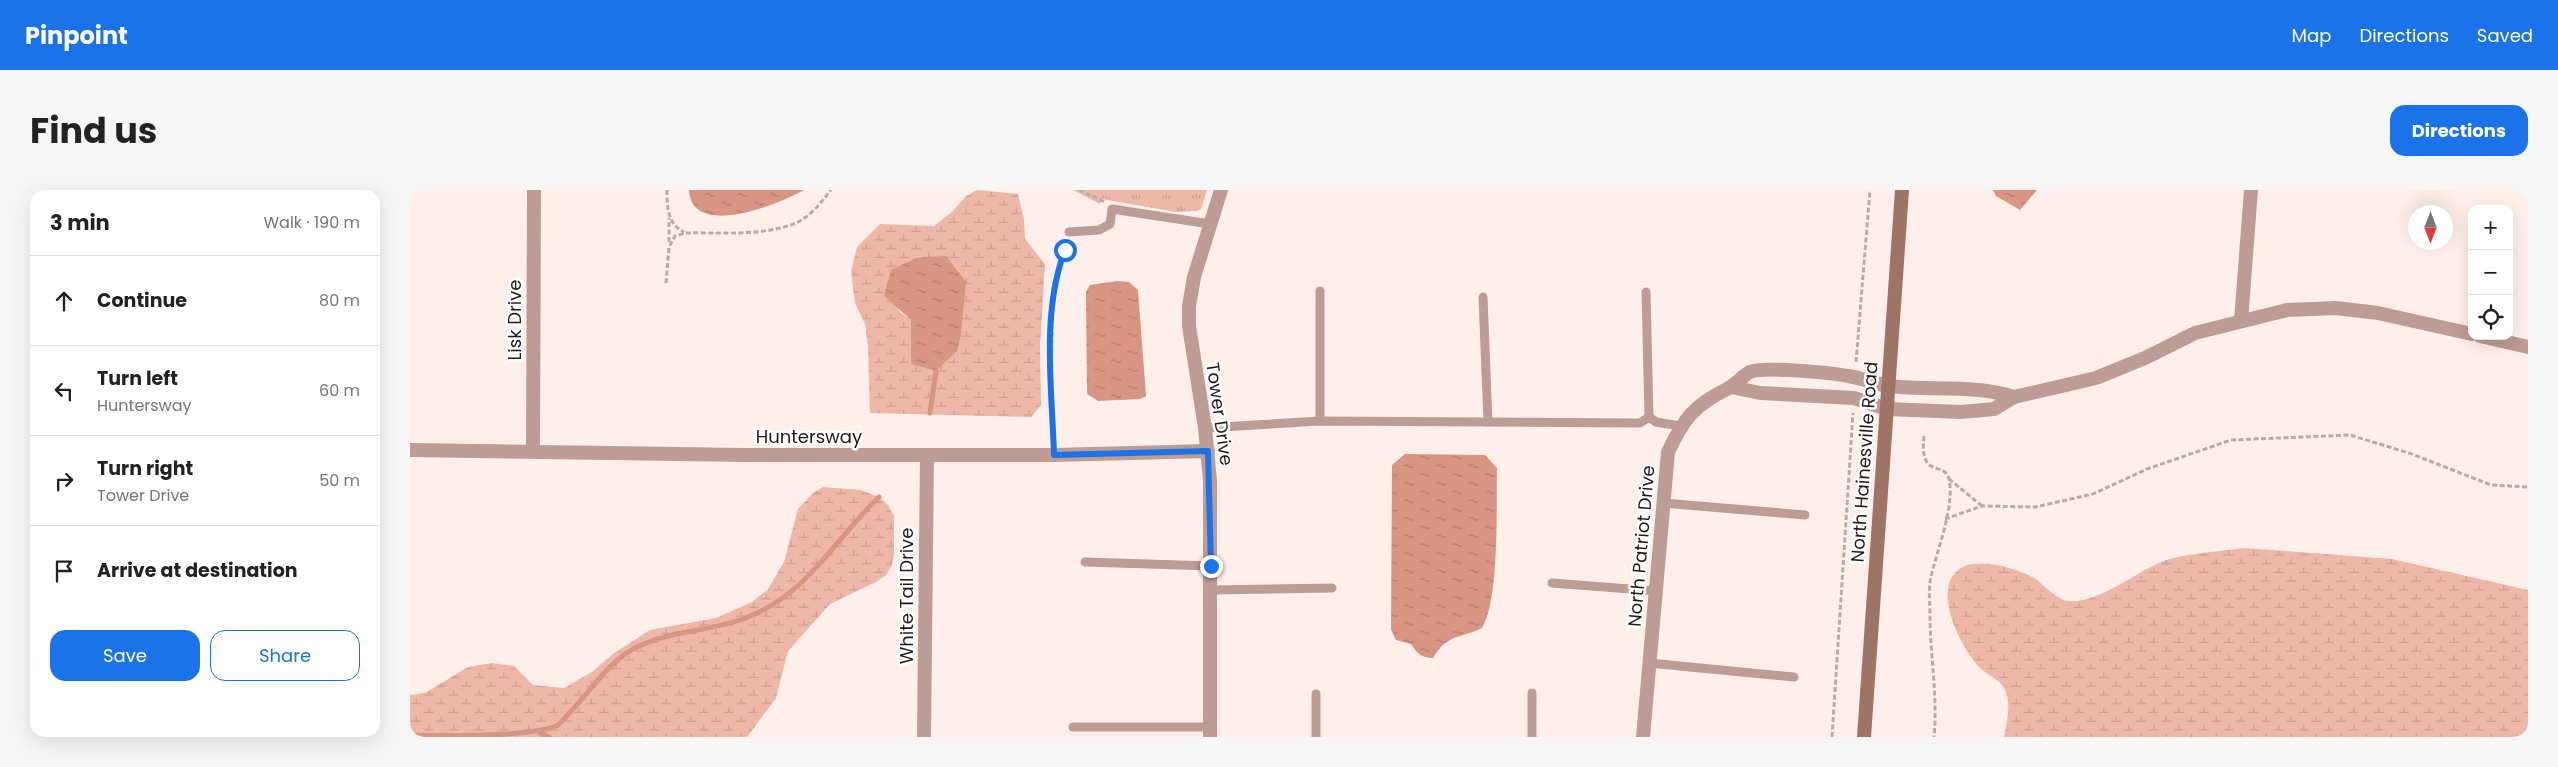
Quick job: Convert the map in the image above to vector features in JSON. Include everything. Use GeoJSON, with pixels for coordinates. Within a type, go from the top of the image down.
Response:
{"type":"FeatureCollection","features":[{"type":"Feature","properties":{"kind":"main road","name":"North Hainesville Road"},"geometry":{"type":"LineString","coordinates":[[1864,737],[1902,190]]}},
{"type":"Feature","properties":{"kind":"street","name":"Lisk Drive"},"geometry":{"type":"LineString","coordinates":[[533,450],[534,190]]}},
{"type":"Feature","properties":{"kind":"street","name":"Tower Drive"},"geometry":{"type":"LineString","coordinates":[[1210,732],[1211,566],[1208,451],[1189,326],[1189,306],[1194,277],[1221,190]]}},
{"type":"Feature","properties":{"kind":"street"},"geometry":{"type":"LineString","coordinates":[[2241,322],[2251,190]]}},
{"type":"Feature","properties":{"kind":"street"},"geometry":{"type":"LineString","coordinates":[[1731,387],[1760,393],[1854,398],[1887,409],[1961,412],[2002,406],[2014,397],[2096,378],[2145,358],[2195,333],[2287,310],[2336,308],[2378,313],[2468,333]]}},
{"type":"Feature","properties":{"kind":"street"},"geometry":{"type":"LineString","coordinates":[[2497,340],[2528,347]]}},
{"type":"Feature","properties":{"kind":"street","name":"North Patriot Drive"},"geometry":{"type":"LineString","coordinates":[[1643,737],[1668,452],[1680,426],[1697,406],[1711,396],[1731,387],[1751,371],[1778,370],[1856,378],[1888,386],[1994,392],[2014,397]]}},
{"type":"Feature","properties":{"kind":"street","name":"Huntersway"},"geometry":{"type":"LineString","coordinates":[[410,450],[533,450],[745,455],[1054,455],[1208,451]]}},
{"type":"Feature","properties":{"kind":"street","name":"White Tail Drive"},"geometry":{"type":"LineString","coordinates":[[924,737],[926,455]]}},
{"type":"Feature","properties":{"kind":"lane"},"geometry":{"type":"LineString","coordinates":[[1069,232],[1099,230],[1110,224],[1112,209],[1210,224]]}},
{"type":"Feature","properties":{"kind":"lane"},"geometry":{"type":"LineString","coordinates":[[1320,290],[1320,422]]}},
{"type":"Feature","properties":{"kind":"lane"},"geometry":{"type":"LineString","coordinates":[[1646,292],[1649,417]]}},
{"type":"Feature","properties":{"kind":"lane"},"geometry":{"type":"LineString","coordinates":[[1483,297],[1488,422]]}},
{"type":"Feature","properties":{"kind":"lane"},"geometry":{"type":"LineString","coordinates":[[1205,428],[1320,422],[1640,423],[1649,417]]}},
{"type":"Feature","properties":{"kind":"lane"},"geometry":{"type":"LineString","coordinates":[[1649,417],[1656,422],[1680,426]]}},
{"type":"Feature","properties":{"kind":"lane"},"geometry":{"type":"LineString","coordinates":[[1663,503],[1805,515]]}},
{"type":"Feature","properties":{"kind":"lane"},"geometry":{"type":"LineString","coordinates":[[1085,562],[1211,566]]}},
{"type":"Feature","properties":{"kind":"lane"},"geometry":{"type":"LineString","coordinates":[[1552,583],[1656,591]]}},
{"type":"Feature","properties":{"kind":"lane"},"geometry":{"type":"LineString","coordinates":[[1211,590],[1332,588]]}},
{"type":"Feature","properties":{"kind":"lane"},"geometry":{"type":"LineString","coordinates":[[1649,663],[1794,676]]}},
{"type":"Feature","properties":{"kind":"lane"},"geometry":{"type":"LineString","coordinates":[[1532,693],[1532,737]]}},
{"type":"Feature","properties":{"kind":"lane"},"geometry":{"type":"LineString","coordinates":[[1316,694],[1316,737]]}},
{"type":"Feature","properties":{"kind":"lane"},"geometry":{"type":"LineString","coordinates":[[1073,727],[1210,732]]}},
{"type":"Feature","properties":{"kind":"path"},"geometry":{"type":"LineString","coordinates":[[666,283],[669,247],[667,190]]}},
{"type":"Feature","properties":{"kind":"path"},"geometry":{"type":"LineString","coordinates":[[669,247],[675,236],[686,233],[765,230],[798,222],[817,206],[831,190]]}},
{"type":"Feature","properties":{"kind":"path"},"geometry":{"type":"LineString","coordinates":[[1079,190],[1106,202],[1112,209]]}},
{"type":"Feature","properties":{"kind":"path"},"geometry":{"type":"LineString","coordinates":[[1856,378],[1870,190]]}},
{"type":"Feature","properties":{"kind":"path"},"geometry":{"type":"LineString","coordinates":[[669,215],[675,227],[686,233]]}},
{"type":"Feature","properties":{"kind":"path"},"geometry":{"type":"LineString","coordinates":[[1054,455],[1050,384],[1054,286],[1069,232]]}},
{"type":"Feature","properties":{"kind":"path"},"geometry":{"type":"LineString","coordinates":[[1832,737],[1854,398]]}},
{"type":"Feature","properties":{"kind":"path"},"geometry":{"type":"LineString","coordinates":[[1945,519],[1982,506],[2035,506],[2093,494],[2147,469],[2232,440],[2350,435],[2412,454],[2491,485],[2528,487]]}},
{"type":"Feature","properties":{"kind":"path"},"geometry":{"type":"LineString","coordinates":[[1924,436],[1922,454],[1926,463],[1944,472],[1948,479],[1982,506]]}},
{"type":"Feature","properties":{"kind":"path"},"geometry":{"type":"LineString","coordinates":[[1934,737],[1936,716],[1930,654],[1930,579],[1945,519],[1948,479]]}},
{"type":"Feature","properties":{"kind":"green space"},"geometry":{"type":"Polygon","coordinates":[[[977,190],[1018,194],[1024,219],[1025,239],[1045,264],[1040,345],[1041,405],[1031,417],[870,413],[868,346],[865,324],[855,303],[851,271],[857,247],[880,224],[934,226],[952,212],[966,196],[977,190]],[[893,302],[900,312],[911,320],[911,339],[961,335],[893,302]]]}},
{"type":"Feature","properties":{"kind":"green space"},"geometry":{"type":"Polygon","coordinates":[[[1073,190],[1207,190],[1201,209],[1197,211],[1176,212],[1102,199],[1100,204],[1073,190]]]}},
{"type":"Feature","properties":{"kind":"green space"},"geometry":{"type":"Polygon","coordinates":[[[1088,190],[1118,190],[1115,198],[1088,190]]]}},
{"type":"Feature","properties":{"kind":"green space"},"geometry":{"type":"Polygon","coordinates":[[[823,487],[860,490],[879,497],[888,505],[894,516],[894,554],[892,565],[886,575],[876,582],[830,604],[788,651],[776,698],[747,737],[410,737],[410,695],[425,693],[468,667],[492,663],[514,666],[533,685],[564,688],[592,672],[613,654],[650,630],[716,618],[752,602],[768,589],[784,562],[798,509],[813,493],[823,487]]]}},
{"type":"Feature","properties":{"kind":"green space"},"geometry":{"type":"Polygon","coordinates":[[[2244,548],[2392,559],[2528,590],[2528,737],[2004,737],[2008,711],[2005,691],[2000,683],[1981,669],[1965,648],[1952,619],[1948,604],[1948,590],[1952,577],[1961,568],[1977,564],[1998,565],[2027,574],[2064,600],[2079,601],[2116,587],[2169,559],[2244,548]]]}},
{"type":"Feature","properties":{"kind":"water"},"geometry":{"type":"Polygon","coordinates":[[[689,190],[804,190],[776,203],[757,209],[720,216],[705,213],[694,205],[689,190]]]}},
{"type":"Feature","properties":{"kind":"water"},"geometry":{"type":"Polygon","coordinates":[[[1993,190],[2037,190],[2020,210],[1996,196],[1993,190]]]}},
{"type":"Feature","properties":{"kind":"water"},"geometry":{"type":"Polygon","coordinates":[[[946,256],[966,282],[961,335],[957,351],[936,371],[911,364],[911,320],[884,296],[891,270],[916,258],[946,256]]]}},
{"type":"Feature","properties":{"kind":"water"},"geometry":{"type":"Polygon","coordinates":[[[1117,281],[1129,282],[1138,290],[1146,396],[1140,399],[1098,401],[1087,394],[1086,292],[1090,285],[1117,281]]]}},
{"type":"Feature","properties":{"kind":"water"},"geometry":{"type":"Polygon","coordinates":[[[1405,454],[1485,455],[1497,468],[1496,551],[1492,596],[1488,614],[1482,628],[1449,640],[1433,658],[1420,654],[1411,644],[1396,640],[1391,629],[1392,465],[1405,454]]]}},
{"type":"Feature","properties":{"kind":"waterway"},"geometry":{"type":"LineString","coordinates":[[930,413],[936,371]]}},
{"type":"Feature","properties":{"kind":"waterway"},"geometry":{"type":"LineString","coordinates":[[410,735],[507,734],[543,730],[556,726],[618,659],[637,647],[676,634],[743,619],[765,609],[785,596],[818,566],[879,497]]}},
{"type":"Feature","properties":{"kind":"waterway"},"geometry":{"type":"LineString","coordinates":[[539,732],[549,737]]}},
{"type":"Feature","properties":{"kind":"route"},"geometry":{"type":"LineString","coordinates":[[1065,250],[1054,286],[1050,352],[1054,455],[1208,451],[1211,566]]}}]}
